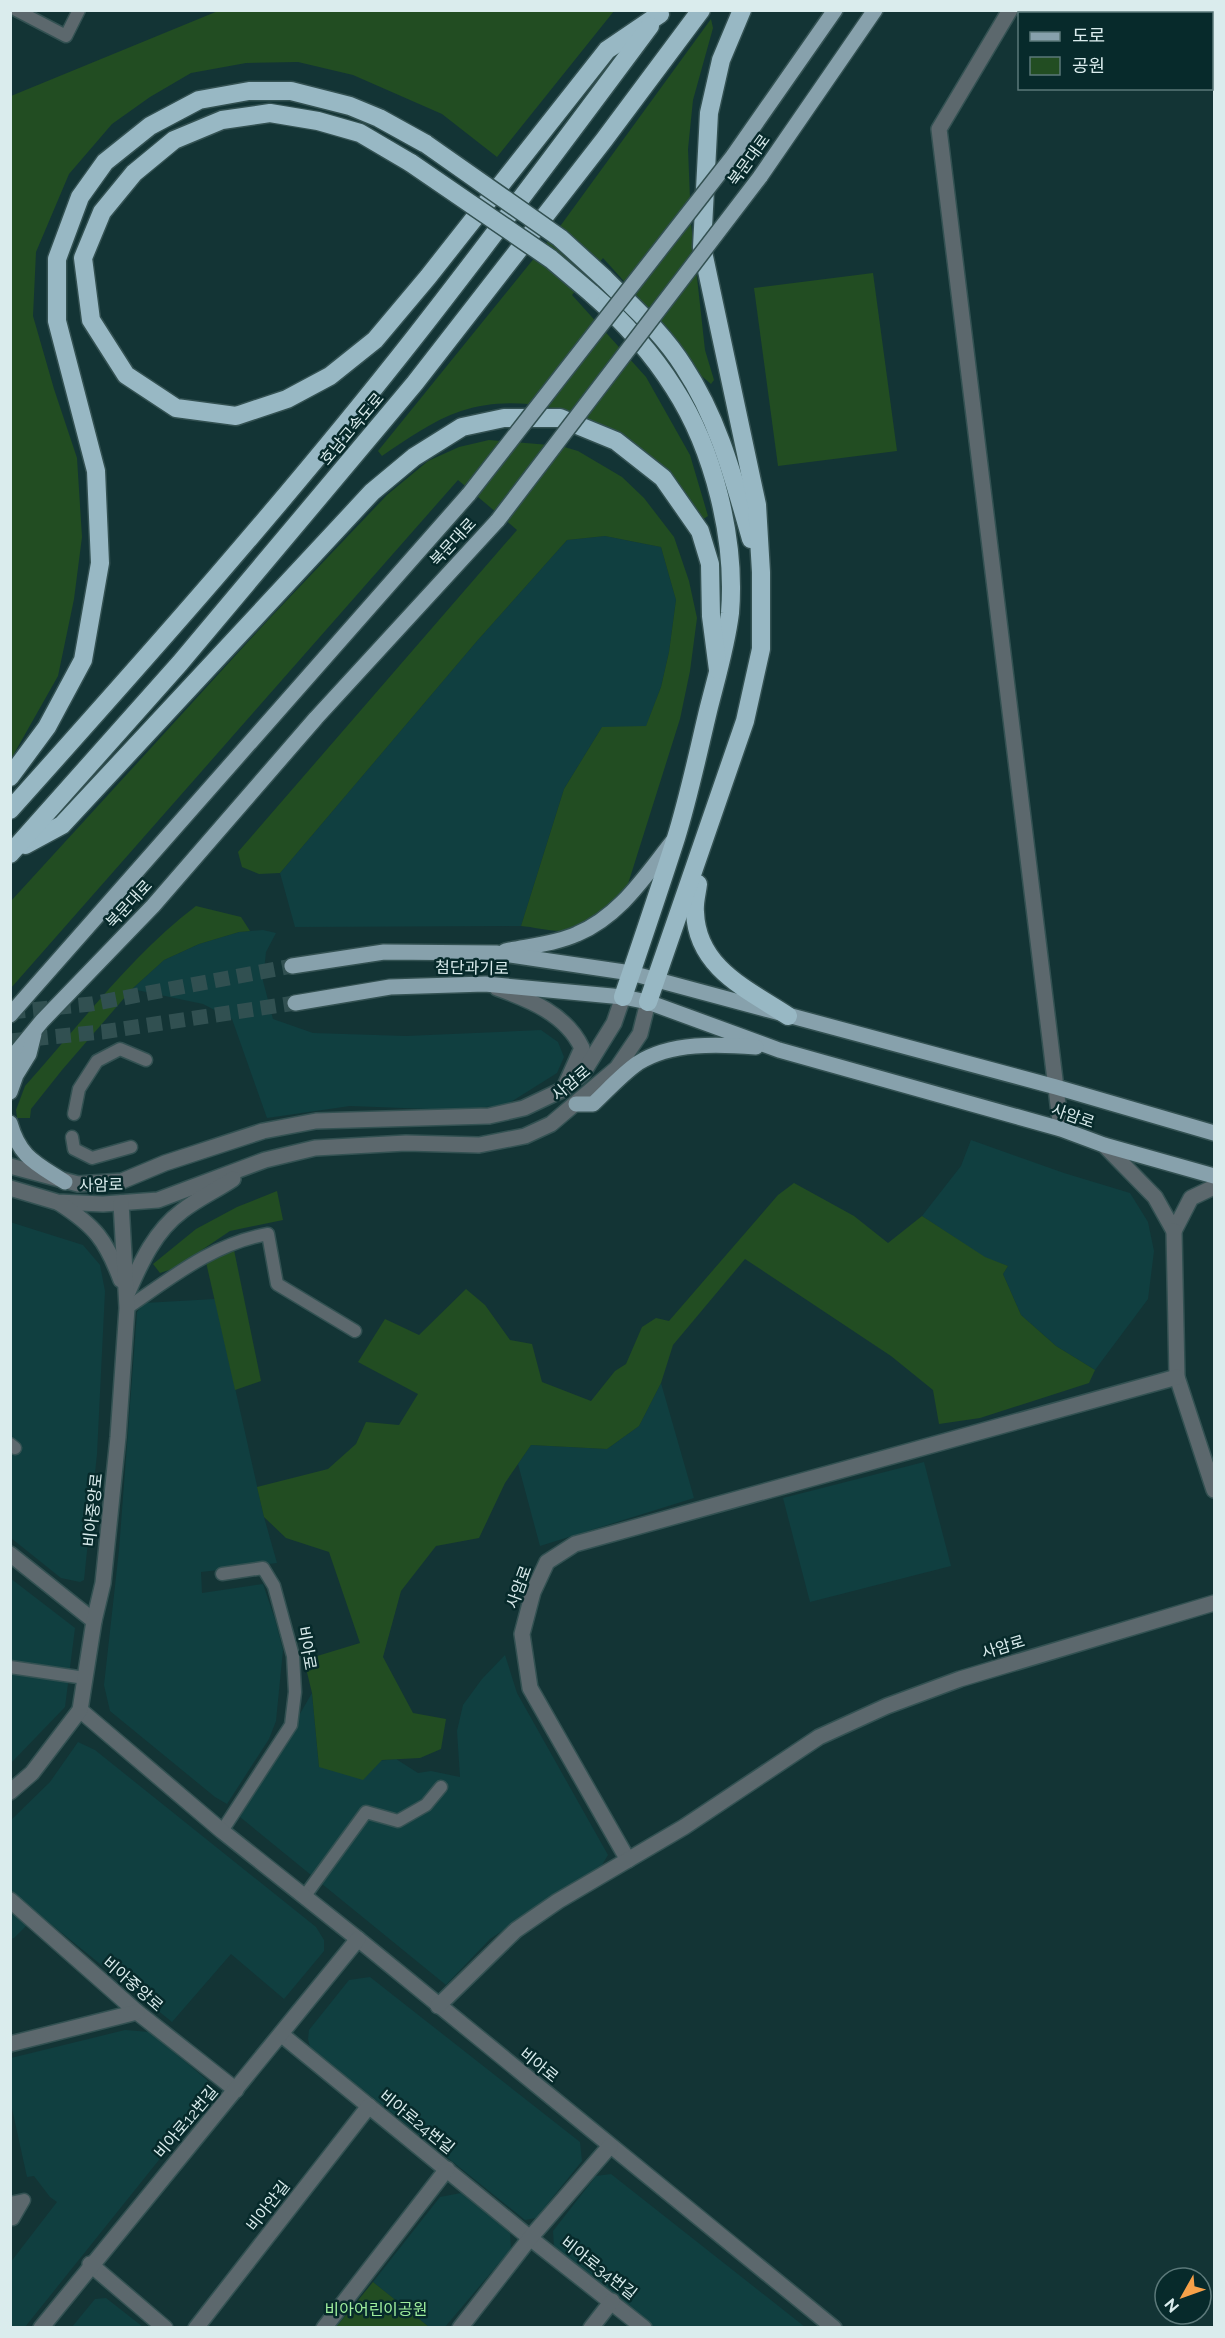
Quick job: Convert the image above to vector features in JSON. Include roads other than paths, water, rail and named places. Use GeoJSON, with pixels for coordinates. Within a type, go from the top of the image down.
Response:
{"type":"FeatureCollection","features":[{"type":"Feature","properties":{"kind":"highway","name":"호남고속도로"},"geometry":{"type":"LineString","coordinates":[[11,853],[180,663],[415,383],[604,140],[701,10]]}},
{"type":"Feature","properties":{"kind":"highway"},"geometry":{"type":"LineString","coordinates":[[648,1002],[745,721],[761,649],[761,572],[757,505],[702,247],[709,113],[721,60],[742,10]]}},
{"type":"Feature","properties":{"kind":"highway","name":"호남고속도로"},"geometry":{"type":"LineString","coordinates":[[10,810],[99,712],[305,472],[413,339],[661,12]]}},
{"type":"Feature","properties":{"kind":"highway"},"geometry":{"type":"LineString","coordinates":[[623,997],[676,836],[730,614],[729,554],[719,493],[699,436],[675,388],[620,320],[551,259],[411,163],[360,133],[318,121],[270,113],[222,120],[174,140],[134,173],[102,212],[83,258],[91,320],[126,375],[176,408],[236,416],[287,399],[330,376],[375,340],[428,277],[607,50],[661,12]]}},
{"type":"Feature","properties":{"kind":"highway"},"geometry":{"type":"LineString","coordinates":[[10,777],[47,727],[83,660],[100,563],[96,471],[57,321],[57,258],[80,197],[105,162],[150,126],[199,100],[249,91],[291,91],[350,106],[379,118],[426,144],[560,238],[604,278],[665,340],[685,368],[726,449],[761,572]]}},
{"type":"Feature","properties":{"kind":"highway"},"geometry":{"type":"LineString","coordinates":[[11,853],[62,825],[372,492],[414,457],[462,427],[504,418],[560,418],[616,441],[663,478],[700,531],[710,564],[711,616],[718,670]]}},
{"type":"Feature","properties":{"kind":"highway"},"geometry":{"type":"LineString","coordinates":[[703,846],[694,911],[701,942],[716,967],[733,981],[788,1016]]}},
{"type":"Feature","properties":{"kind":"main road","name":"북문대로"},"geometry":{"type":"LineString","coordinates":[[10,1015],[469,494],[733,156],[835,10]]}},
{"type":"Feature","properties":{"kind":"main road","name":"북문대로"},"geometry":{"type":"LineString","coordinates":[[10,1060],[36,1028],[153,906],[315,718],[498,520],[760,177],[874,10]]}},
{"type":"Feature","properties":{"kind":"main road"},"geometry":{"type":"LineString","coordinates":[[496,953],[575,935],[603,921],[630,894],[676,836]]}},
{"type":"Feature","properties":{"kind":"main road","name":"첨단과기로"},"geometry":{"type":"LineString","coordinates":[[292,966],[384,952],[496,953]]}},
{"type":"Feature","properties":{"kind":"main road","name":"사암로"},"geometry":{"type":"LineString","coordinates":[[496,953],[656,980],[1056,1087],[1215,1133]]}},
{"type":"Feature","properties":{"kind":"main road","name":"첨단과기로"},"geometry":{"type":"LineString","coordinates":[[296,1003],[390,987],[485,984],[623,997],[648,1002]]}},
{"type":"Feature","properties":{"kind":"main road","name":"사암로"},"geometry":{"type":"LineString","coordinates":[[648,1002],[779,1050],[1061,1129],[1104,1145],[1215,1176]]}},
{"type":"Feature","properties":{"kind":"main road"},"geometry":{"type":"LineString","coordinates":[[10,1092],[16,1075],[29,1054],[36,1028]]}},
{"type":"Feature","properties":{"kind":"main road"},"geometry":{"type":"LineString","coordinates":[[576,1104],[593,1104],[637,1064],[669,1051],[708,1046],[779,1050]]}},
{"type":"Feature","properties":{"kind":"main road"},"geometry":{"type":"LineString","coordinates":[[10,1123],[15,1138],[27,1157],[64,1182]]}},
{"type":"Feature","properties":{"kind":"street"},"geometry":{"type":"LineString","coordinates":[[1010,10],[939,129],[1061,1129]]}},
{"type":"Feature","properties":{"kind":"street","name":"사암로"},"geometry":{"type":"LineString","coordinates":[[485,984],[525,998],[550,1012],[576,1035],[582,1048],[564,1089]]}},
{"type":"Feature","properties":{"kind":"street","name":"사암로"},"geometry":{"type":"LineString","coordinates":[[10,1166],[78,1184],[122,1181],[165,1163],[263,1131],[316,1121],[489,1116],[524,1108],[564,1089],[583,1073],[614,1023],[623,997]]}},
{"type":"Feature","properties":{"kind":"street","name":"사암로"},"geometry":{"type":"LineString","coordinates":[[10,1188],[57,1202],[121,1203],[158,1200],[265,1160],[315,1148],[406,1143],[479,1145],[525,1136],[551,1124],[617,1068],[640,1034],[648,1002]]}},
{"type":"Feature","properties":{"kind":"street","name":"사암로"},"geometry":{"type":"LineString","coordinates":[[1104,1145],[1155,1197],[1174,1232],[1177,1377],[1215,1490]]}},
{"type":"Feature","properties":{"kind":"street"},"geometry":{"type":"LineString","coordinates":[[127,1301],[145,1254],[181,1211],[265,1160]]}},
{"type":"Feature","properties":{"kind":"street","name":"사암로"},"geometry":{"type":"LineString","coordinates":[[1174,1232],[1191,1198],[1215,1187]]}},
{"type":"Feature","properties":{"kind":"street"},"geometry":{"type":"LineString","coordinates":[[57,1202],[84,1219],[107,1246],[127,1301]]}},
{"type":"Feature","properties":{"kind":"street","name":"비아중앙로"},"geometry":{"type":"LineString","coordinates":[[10,1792],[32,1773],[80,1710],[94,1621],[105,1571],[118,1437],[127,1301],[121,1203]]}},
{"type":"Feature","properties":{"kind":"street","name":"사암로"},"geometry":{"type":"LineString","coordinates":[[628,1860],[530,1688],[522,1634],[533,1592],[547,1562],[575,1544],[1177,1377]]}},
{"type":"Feature","properties":{"kind":"street"},"geometry":{"type":"LineString","coordinates":[[12,1558],[94,1621]]}},
{"type":"Feature","properties":{"kind":"street","name":"사암로"},"geometry":{"type":"LineString","coordinates":[[438,2006],[516,1929],[558,1901],[684,1827],[819,1737],[887,1706],[960,1679],[1215,1603]]}},
{"type":"Feature","properties":{"kind":"street","name":"비아로"},"geometry":{"type":"LineString","coordinates":[[80,1710],[222,1831],[358,1939],[834,2328]]}},
{"type":"Feature","properties":{"kind":"street","name":"비아중앙로"},"geometry":{"type":"LineString","coordinates":[[10,1900],[137,2012],[236,2090]]}},
{"type":"Feature","properties":{"kind":"street","name":"비아로12번길"},"geometry":{"type":"LineString","coordinates":[[40,2328],[90,2264],[282,2035],[358,1939]]}},
{"type":"Feature","properties":{"kind":"street"},"geometry":{"type":"LineString","coordinates":[[10,2044],[137,2012]]}},
{"type":"Feature","properties":{"kind":"street","name":"비아로24번길"},"geometry":{"type":"LineString","coordinates":[[282,2035],[530,2238]]}},
{"type":"Feature","properties":{"kind":"street","name":"비아안길"},"geometry":{"type":"LineString","coordinates":[[196,2328],[369,2106]]}},
{"type":"Feature","properties":{"kind":"street"},"geometry":{"type":"LineString","coordinates":[[460,2328],[530,2238],[610,2146]]}},
{"type":"Feature","properties":{"kind":"street"},"geometry":{"type":"LineString","coordinates":[[324,2328],[447,2169]]}},
{"type":"Feature","properties":{"kind":"street","name":"비아로34번길"},"geometry":{"type":"LineString","coordinates":[[530,2238],[645,2328]]}},
{"type":"Feature","properties":{"kind":"street"},"geometry":{"type":"LineString","coordinates":[[90,2264],[165,2328]]}},
{"type":"Feature","properties":{"kind":"street"},"geometry":{"type":"LineString","coordinates":[[591,2328],[612,2301]]}},
{"type":"Feature","properties":{"kind":"lane"},"geometry":{"type":"LineString","coordinates":[[16,10],[66,36],[79,10]]}},
{"type":"Feature","properties":{"kind":"lane"},"geometry":{"type":"LineString","coordinates":[[74,1114],[79,1089],[97,1061],[120,1049],[146,1060]]}},
{"type":"Feature","properties":{"kind":"lane"},"geometry":{"type":"LineString","coordinates":[[72,1137],[74,1149],[92,1158],[131,1147]]}},
{"type":"Feature","properties":{"kind":"lane"},"geometry":{"type":"LineString","coordinates":[[127,1301],[221,1248],[240,1240],[268,1234],[278,1284],[355,1331]]}},
{"type":"Feature","properties":{"kind":"lane","name":"비아로"},"geometry":{"type":"LineString","coordinates":[[222,1574],[263,1568],[274,1586],[293,1656],[295,1692],[291,1725],[222,1831]]}},
{"type":"Feature","properties":{"kind":"lane"},"geometry":{"type":"LineString","coordinates":[[10,1667],[85,1678]]}},
{"type":"Feature","properties":{"kind":"lane"},"geometry":{"type":"LineString","coordinates":[[304,1897],[366,1812],[399,1821],[426,1805],[441,1787]]}},
{"type":"Feature","properties":{"kind":"lane"},"geometry":{"type":"LineString","coordinates":[[10,2203],[24,2200],[13,2219]]}},
{"type":"Feature","properties":{"kind":"tunnel"},"geometry":{"type":"LineString","coordinates":[[10,1012],[91,1004],[292,966]]}},
{"type":"Feature","properties":{"kind":"tunnel"},"geometry":{"type":"LineString","coordinates":[[10,1041],[102,1032],[295,1003]]}},
{"type":"Feature","properties":{"kind":"park label","name":"비아어린이공원"},"geometry":{"type":"Point","coordinates":[376,2309]}}]}
